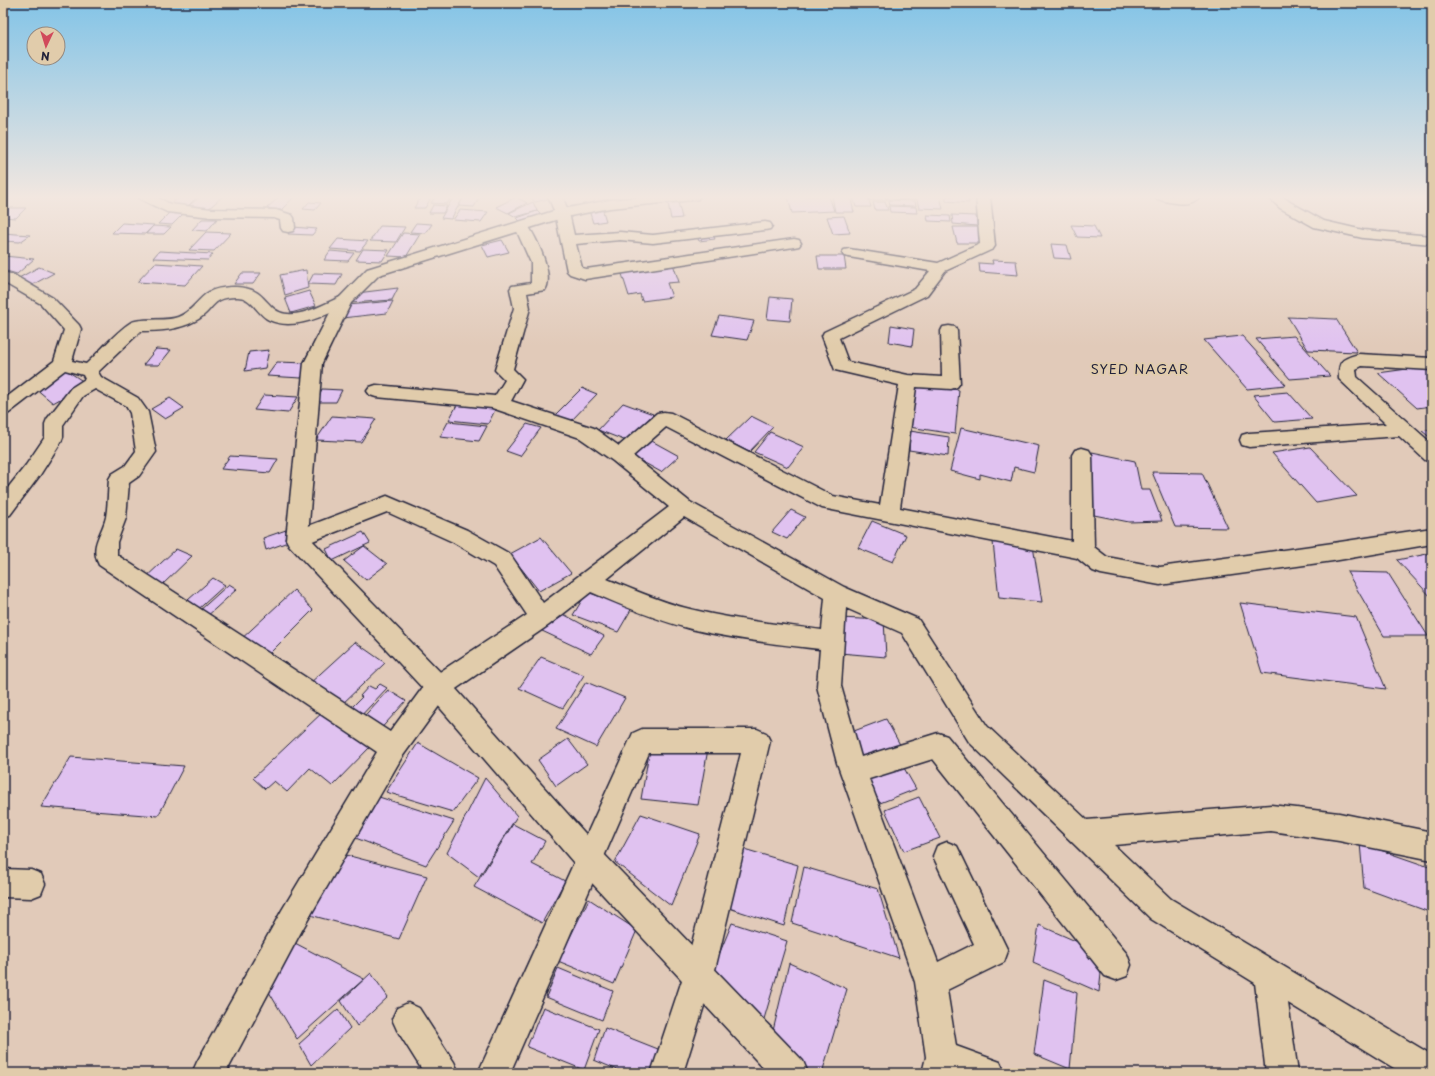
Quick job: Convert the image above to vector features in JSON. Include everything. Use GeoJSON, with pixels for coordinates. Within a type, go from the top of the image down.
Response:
{"type":"FeatureCollection","features":[{"type":"Feature","properties":{"kind":"street"},"geometry":{"type":"LineString","coordinates":[[459,246],[374,272],[344,301],[313,363],[297,539],[438,687],[590,860],[791,1073]]}},
{"type":"Feature","properties":{"kind":"street"},"geometry":{"type":"LineString","coordinates":[[500,404],[514,380],[504,370],[522,308],[518,289],[539,287],[539,263],[531,246]]}},
{"type":"Feature","properties":{"kind":"street"},"geometry":{"type":"LineString","coordinates":[[570,246],[575,271],[585,274],[772,246]]}},
{"type":"Feature","properties":{"kind":"street"},"geometry":{"type":"LineString","coordinates":[[949,332],[951,384],[908,381],[842,366],[830,336],[920,292],[940,268],[988,246]]}},
{"type":"Feature","properties":{"kind":"street"},"geometry":{"type":"LineString","coordinates":[[848,254],[940,268]]}},
{"type":"Feature","properties":{"kind":"street"},"geometry":{"type":"LineString","coordinates":[[3,277],[8,278],[47,301],[73,329],[62,364],[3,409]]}},
{"type":"Feature","properties":{"kind":"street"},"geometry":{"type":"LineString","coordinates":[[3,509],[33,470],[54,437],[54,424],[77,392],[137,326],[175,324],[195,314],[214,296],[238,292],[254,295],[268,313],[284,319],[309,317],[344,301]]}},
{"type":"Feature","properties":{"kind":"street"},"geometry":{"type":"LineString","coordinates":[[1432,364],[1359,360],[1347,366],[1348,379],[1432,454]]}},
{"type":"Feature","properties":{"kind":"street"},"geometry":{"type":"LineString","coordinates":[[62,364],[92,376],[132,402],[139,412],[146,452],[132,471],[119,479],[116,518],[106,542],[107,559],[393,748]]}},
{"type":"Feature","properties":{"kind":"street"},"geometry":{"type":"LineString","coordinates":[[889,513],[908,381]]}},
{"type":"Feature","properties":{"kind":"street"},"geometry":{"type":"LineString","coordinates":[[376,391],[493,402],[587,434],[620,456],[683,507],[836,594],[910,626],[978,734],[1161,909],[1432,1073]]}},
{"type":"Feature","properties":{"kind":"street"},"geometry":{"type":"LineString","coordinates":[[620,456],[664,418],[829,503],[889,513],[1083,551],[1101,565],[1160,576],[1333,552],[1432,536]]}},
{"type":"Feature","properties":{"kind":"street"},"geometry":{"type":"LineString","coordinates":[[1249,440],[1404,429]]}},
{"type":"Feature","properties":{"kind":"street"},"geometry":{"type":"LineString","coordinates":[[1082,455],[1083,551]]}},
{"type":"Feature","properties":{"kind":"street"},"geometry":{"type":"LineString","coordinates":[[297,539],[388,504],[460,536],[502,560],[541,618]]}},
{"type":"Feature","properties":{"kind":"street"},"geometry":{"type":"LineString","coordinates":[[208,1073],[292,920],[393,748],[438,687],[541,618],[683,507]]}},
{"type":"Feature","properties":{"kind":"street"},"geometry":{"type":"LineString","coordinates":[[589,581],[656,608],[691,618],[752,631],[833,641]]}},
{"type":"Feature","properties":{"kind":"street"},"geometry":{"type":"LineString","coordinates":[[836,594],[829,686],[853,772],[930,982],[940,1065],[989,1073]]}},
{"type":"Feature","properties":{"kind":"street"},"geometry":{"type":"LineString","coordinates":[[494,1073],[642,741],[757,741],[699,974],[667,1073]]}},
{"type":"Feature","properties":{"kind":"street"},"geometry":{"type":"LineString","coordinates":[[853,772],[938,745],[1116,965]]}},
{"type":"Feature","properties":{"kind":"street"},"geometry":{"type":"LineString","coordinates":[[1083,834],[1271,818],[1339,827],[1432,846]]}},
{"type":"Feature","properties":{"kind":"street"},"geometry":{"type":"LineString","coordinates":[[930,982],[993,951],[947,856]]}},
{"type":"Feature","properties":{"kind":"street"},"geometry":{"type":"LineString","coordinates":[[3,883],[31,884]]}},
{"type":"Feature","properties":{"kind":"street"},"geometry":{"type":"LineString","coordinates":[[1269,974],[1282,1073]]}},
{"type":"Feature","properties":{"kind":"street"},"geometry":{"type":"LineString","coordinates":[[408,1019],[443,1073]]}},
{"type":"Feature","properties":{"kind":"building"},"geometry":{"type":"Polygon","coordinates":[[[193,246],[219,246],[214,251],[189,250],[193,246]]]}},
{"type":"Feature","properties":{"kind":"building"},"geometry":{"type":"Polygon","coordinates":[[[332,246],[364,246],[360,251],[330,249],[332,246]]]}},
{"type":"Feature","properties":{"kind":"building"},"geometry":{"type":"Polygon","coordinates":[[[394,246],[413,246],[406,257],[388,256],[394,246]]]}},
{"type":"Feature","properties":{"kind":"building"},"geometry":{"type":"Polygon","coordinates":[[[483,246],[506,246],[509,252],[488,257],[483,246]]]}},
{"type":"Feature","properties":{"kind":"building"},"geometry":{"type":"Polygon","coordinates":[[[1051,246],[1067,246],[1071,259],[1054,258],[1051,246]]]}},
{"type":"Feature","properties":{"kind":"building"},"geometry":{"type":"Polygon","coordinates":[[[363,249],[389,250],[382,261],[356,260],[363,249]]]}},
{"type":"Feature","properties":{"kind":"building"},"geometry":{"type":"Polygon","coordinates":[[[159,251],[213,254],[208,260],[153,258],[159,251]]]}},
{"type":"Feature","properties":{"kind":"building"},"geometry":{"type":"Polygon","coordinates":[[[330,251],[354,253],[348,261],[324,260],[330,251]]]}},
{"type":"Feature","properties":{"kind":"building"},"geometry":{"type":"Polygon","coordinates":[[[4,256],[34,259],[17,274],[3,270],[4,256]]]}},
{"type":"Feature","properties":{"kind":"building"},"geometry":{"type":"Polygon","coordinates":[[[817,256],[844,256],[846,269],[819,269],[817,256]]]}},
{"type":"Feature","properties":{"kind":"building"},"geometry":{"type":"Polygon","coordinates":[[[992,260],[1016,261],[1018,275],[980,272],[979,263],[993,264],[992,260]]]}},
{"type":"Feature","properties":{"kind":"building"},"geometry":{"type":"Polygon","coordinates":[[[155,263],[202,266],[185,285],[137,282],[155,263]]]}},
{"type":"Feature","properties":{"kind":"building"},"geometry":{"type":"Polygon","coordinates":[[[673,264],[679,282],[667,283],[672,297],[642,301],[640,294],[629,296],[621,271],[673,264]]]}},
{"type":"Feature","properties":{"kind":"building"},"geometry":{"type":"Polygon","coordinates":[[[39,267],[54,273],[32,285],[17,279],[39,267]]]}},
{"type":"Feature","properties":{"kind":"building"},"geometry":{"type":"Polygon","coordinates":[[[306,270],[308,288],[285,295],[280,275],[306,270]]]}},
{"type":"Feature","properties":{"kind":"building"},"geometry":{"type":"Polygon","coordinates":[[[242,273],[261,273],[253,284],[234,284],[242,273]]]}},
{"type":"Feature","properties":{"kind":"building"},"geometry":{"type":"Polygon","coordinates":[[[314,273],[342,274],[336,285],[308,284],[314,273]]]}},
{"type":"Feature","properties":{"kind":"building"},"geometry":{"type":"Polygon","coordinates":[[[398,288],[392,300],[351,303],[357,293],[398,288]]]}},
{"type":"Feature","properties":{"kind":"building"},"geometry":{"type":"Polygon","coordinates":[[[309,291],[316,306],[291,313],[285,298],[309,291]]]}},
{"type":"Feature","properties":{"kind":"building"},"geometry":{"type":"Polygon","coordinates":[[[770,297],[792,299],[790,321],[767,319],[770,297]]]}},
{"type":"Feature","properties":{"kind":"building"},"geometry":{"type":"Polygon","coordinates":[[[393,301],[387,313],[342,318],[348,305],[393,301]]]}},
{"type":"Feature","properties":{"kind":"building"},"geometry":{"type":"Polygon","coordinates":[[[719,316],[754,321],[747,340],[712,335],[719,316]]]}},
{"type":"Feature","properties":{"kind":"building"},"geometry":{"type":"Polygon","coordinates":[[[1288,317],[1336,319],[1357,352],[1308,350],[1288,317]]]}},
{"type":"Feature","properties":{"kind":"building"},"geometry":{"type":"Polygon","coordinates":[[[891,325],[914,329],[912,346],[889,342],[891,325]]]}},
{"type":"Feature","properties":{"kind":"building"},"geometry":{"type":"Polygon","coordinates":[[[1242,336],[1286,385],[1247,389],[1204,340],[1242,336]]]}},
{"type":"Feature","properties":{"kind":"building"},"geometry":{"type":"Polygon","coordinates":[[[1294,336],[1330,376],[1290,379],[1256,339],[1294,336]]]}},
{"type":"Feature","properties":{"kind":"building"},"geometry":{"type":"Polygon","coordinates":[[[156,349],[171,350],[159,365],[143,365],[156,349]]]}},
{"type":"Feature","properties":{"kind":"building"},"geometry":{"type":"Polygon","coordinates":[[[269,350],[265,368],[245,371],[249,352],[269,350]]]}},
{"type":"Feature","properties":{"kind":"building"},"geometry":{"type":"Polygon","coordinates":[[[277,362],[307,363],[307,369],[301,378],[267,376],[277,362]]]}},
{"type":"Feature","properties":{"kind":"building"},"geometry":{"type":"Polygon","coordinates":[[[1429,366],[1432,368],[1432,406],[1417,408],[1378,373],[1429,366]]]}},
{"type":"Feature","properties":{"kind":"building"},"geometry":{"type":"Polygon","coordinates":[[[63,368],[87,384],[53,403],[35,388],[63,368]]]}},
{"type":"Feature","properties":{"kind":"building"},"geometry":{"type":"Polygon","coordinates":[[[915,383],[959,390],[955,434],[909,427],[915,383]]]}},
{"type":"Feature","properties":{"kind":"building"},"geometry":{"type":"Polygon","coordinates":[[[582,388],[597,394],[570,422],[554,416],[582,388]]]}},
{"type":"Feature","properties":{"kind":"building"},"geometry":{"type":"Polygon","coordinates":[[[322,389],[342,390],[336,402],[316,402],[322,389]]]}},
{"type":"Feature","properties":{"kind":"building"},"geometry":{"type":"Polygon","coordinates":[[[1288,392],[1312,419],[1275,422],[1253,395],[1288,392]]]}},
{"type":"Feature","properties":{"kind":"building"},"geometry":{"type":"Polygon","coordinates":[[[264,395],[298,397],[288,413],[254,410],[264,395]]]}},
{"type":"Feature","properties":{"kind":"building"},"geometry":{"type":"Polygon","coordinates":[[[170,398],[184,408],[165,419],[151,409],[170,398]]]}},
{"type":"Feature","properties":{"kind":"building"},"geometry":{"type":"Polygon","coordinates":[[[458,403],[496,408],[488,424],[449,420],[458,403]]]}},
{"type":"Feature","properties":{"kind":"building"},"geometry":{"type":"Polygon","coordinates":[[[623,403],[653,414],[629,442],[598,430],[623,403]]]}},
{"type":"Feature","properties":{"kind":"building"},"geometry":{"type":"Polygon","coordinates":[[[332,416],[376,419],[361,442],[316,440],[332,416]]]}},
{"type":"Feature","properties":{"kind":"building"},"geometry":{"type":"Polygon","coordinates":[[[751,416],[773,427],[749,452],[726,440],[751,416]]]}},
{"type":"Feature","properties":{"kind":"building"},"geometry":{"type":"Polygon","coordinates":[[[448,422],[487,426],[479,441],[440,437],[448,422]]]}},
{"type":"Feature","properties":{"kind":"building"},"geometry":{"type":"Polygon","coordinates":[[[527,424],[541,428],[520,456],[506,451],[527,424]]]}},
{"type":"Feature","properties":{"kind":"building"},"geometry":{"type":"Polygon","coordinates":[[[961,428],[1039,446],[1034,472],[1014,467],[1011,482],[980,474],[980,479],[950,471],[961,428]]]}},
{"type":"Feature","properties":{"kind":"building"},"geometry":{"type":"Polygon","coordinates":[[[1432,429],[1432,439],[1422,431],[1432,429]]]}},
{"type":"Feature","properties":{"kind":"building"},"geometry":{"type":"Polygon","coordinates":[[[910,431],[949,437],[948,456],[909,450],[910,431]]]}},
{"type":"Feature","properties":{"kind":"building"},"geometry":{"type":"Polygon","coordinates":[[[770,432],[804,447],[788,467],[754,452],[770,432]]]}},
{"type":"Feature","properties":{"kind":"building"},"geometry":{"type":"Polygon","coordinates":[[[650,440],[679,456],[661,472],[632,456],[650,440]]]}},
{"type":"Feature","properties":{"kind":"building"},"geometry":{"type":"Polygon","coordinates":[[[1310,447],[1357,496],[1316,503],[1272,453],[1310,447]]]}},
{"type":"Feature","properties":{"kind":"building"},"geometry":{"type":"Polygon","coordinates":[[[1092,452],[1135,461],[1141,490],[1150,490],[1162,521],[1129,522],[1094,515],[1092,452]]]}},
{"type":"Feature","properties":{"kind":"building"},"geometry":{"type":"Polygon","coordinates":[[[230,456],[278,459],[270,473],[221,469],[230,456]]]}},
{"type":"Feature","properties":{"kind":"building"},"geometry":{"type":"Polygon","coordinates":[[[1152,472],[1202,473],[1228,528],[1175,527],[1152,472]]]}},
{"type":"Feature","properties":{"kind":"building"},"geometry":{"type":"Polygon","coordinates":[[[791,510],[805,517],[787,539],[772,532],[791,510]]]}},
{"type":"Feature","properties":{"kind":"building"},"geometry":{"type":"Polygon","coordinates":[[[872,521],[906,535],[893,562],[858,548],[872,521]]]}},
{"type":"Feature","properties":{"kind":"building"},"geometry":{"type":"Polygon","coordinates":[[[286,530],[288,542],[266,550],[263,538],[286,530]]]}},
{"type":"Feature","properties":{"kind":"building"},"geometry":{"type":"Polygon","coordinates":[[[363,532],[370,543],[332,561],[326,549],[363,532]]]}},
{"type":"Feature","properties":{"kind":"building"},"geometry":{"type":"Polygon","coordinates":[[[541,537],[571,573],[539,591],[510,554],[541,537]]]}},
{"type":"Feature","properties":{"kind":"building"},"geometry":{"type":"Polygon","coordinates":[[[993,542],[1033,546],[1042,602],[999,598],[993,542]]]}},
{"type":"Feature","properties":{"kind":"building"},"geometry":{"type":"Polygon","coordinates":[[[364,546],[387,564],[366,580],[344,561],[364,546]]]}},
{"type":"Feature","properties":{"kind":"building"},"geometry":{"type":"Polygon","coordinates":[[[176,549],[192,556],[161,586],[144,579],[176,549]]]}},
{"type":"Feature","properties":{"kind":"building"},"geometry":{"type":"Polygon","coordinates":[[[1432,553],[1432,598],[1397,560],[1432,553]]]}},
{"type":"Feature","properties":{"kind":"building"},"geometry":{"type":"Polygon","coordinates":[[[1347,572],[1388,573],[1428,636],[1384,636],[1347,572]]]}},
{"type":"Feature","properties":{"kind":"building"},"geometry":{"type":"Polygon","coordinates":[[[213,578],[225,585],[193,614],[180,607],[213,578]]]}},
{"type":"Feature","properties":{"kind":"building"},"geometry":{"type":"Polygon","coordinates":[[[229,584],[237,589],[205,618],[197,613],[229,584]]]}},
{"type":"Feature","properties":{"kind":"building"},"geometry":{"type":"Polygon","coordinates":[[[294,590],[313,610],[266,657],[238,642],[294,590]]]}},
{"type":"Feature","properties":{"kind":"building"},"geometry":{"type":"Polygon","coordinates":[[[587,592],[632,608],[618,632],[573,615],[587,592]]]}},
{"type":"Feature","properties":{"kind":"building"},"geometry":{"type":"Polygon","coordinates":[[[1240,603],[1356,617],[1386,689],[1262,673],[1240,603]]]}},
{"type":"Feature","properties":{"kind":"building"},"geometry":{"type":"Polygon","coordinates":[[[565,615],[604,636],[591,654],[540,630],[565,615]]]}},
{"type":"Feature","properties":{"kind":"building"},"geometry":{"type":"Polygon","coordinates":[[[839,618],[884,620],[886,657],[840,653],[839,618]]]}},
{"type":"Feature","properties":{"kind":"building"},"geometry":{"type":"Polygon","coordinates":[[[355,642],[385,663],[340,706],[309,684],[355,642]]]}},
{"type":"Feature","properties":{"kind":"building"},"geometry":{"type":"Polygon","coordinates":[[[541,657],[584,675],[563,708],[519,688],[541,657]]]}},
{"type":"Feature","properties":{"kind":"building"},"geometry":{"type":"Polygon","coordinates":[[[586,682],[625,698],[596,747],[556,729],[586,682]]]}},
{"type":"Feature","properties":{"kind":"building"},"geometry":{"type":"Polygon","coordinates":[[[380,684],[387,688],[358,719],[347,712],[362,697],[360,696],[369,686],[375,689],[380,684]]]}},
{"type":"Feature","properties":{"kind":"building"},"geometry":{"type":"Polygon","coordinates":[[[388,690],[406,701],[376,734],[358,723],[388,690]]]}},
{"type":"Feature","properties":{"kind":"building"},"geometry":{"type":"Polygon","coordinates":[[[324,711],[371,746],[332,786],[310,768],[287,792],[274,781],[265,789],[253,778],[324,711]]]}},
{"type":"Feature","properties":{"kind":"building"},"geometry":{"type":"Polygon","coordinates":[[[886,719],[904,752],[863,767],[846,734],[886,719]]]}},
{"type":"Feature","properties":{"kind":"building"},"geometry":{"type":"Polygon","coordinates":[[[568,739],[587,764],[556,786],[538,760],[568,739]]]}},
{"type":"Feature","properties":{"kind":"building"},"geometry":{"type":"Polygon","coordinates":[[[418,743],[478,778],[453,812],[386,792],[418,743]]]}},
{"type":"Feature","properties":{"kind":"building"},"geometry":{"type":"Polygon","coordinates":[[[650,747],[708,749],[698,805],[641,799],[650,747]]]}},
{"type":"Feature","properties":{"kind":"building"},"geometry":{"type":"Polygon","coordinates":[[[71,757],[184,766],[158,816],[41,807],[71,757]]]}},
{"type":"Feature","properties":{"kind":"building"},"geometry":{"type":"Polygon","coordinates":[[[900,761],[916,789],[880,803],[864,775],[900,761]]]}},
{"type":"Feature","properties":{"kind":"building"},"geometry":{"type":"Polygon","coordinates":[[[485,778],[517,816],[479,877],[447,853],[485,778]]]}},
{"type":"Feature","properties":{"kind":"building"},"geometry":{"type":"Polygon","coordinates":[[[379,797],[454,821],[426,865],[353,837],[379,797]]]}},
{"type":"Feature","properties":{"kind":"building"},"geometry":{"type":"Polygon","coordinates":[[[919,797],[940,838],[904,851],[885,810],[919,797]]]}},
{"type":"Feature","properties":{"kind":"building"},"geometry":{"type":"Polygon","coordinates":[[[641,814],[700,834],[671,906],[615,862],[641,814]]]}},
{"type":"Feature","properties":{"kind":"building"},"geometry":{"type":"Polygon","coordinates":[[[1426,818],[1432,819],[1432,833],[1426,818]]]}},
{"type":"Feature","properties":{"kind":"building"},"geometry":{"type":"Polygon","coordinates":[[[513,824],[545,841],[532,864],[565,881],[542,923],[474,887],[513,824]]]}},
{"type":"Feature","properties":{"kind":"building"},"geometry":{"type":"Polygon","coordinates":[[[1360,843],[1432,868],[1432,913],[1364,888],[1360,843]]]}},
{"type":"Feature","properties":{"kind":"building"},"geometry":{"type":"Polygon","coordinates":[[[744,849],[798,865],[784,926],[729,908],[744,849]]]}},
{"type":"Feature","properties":{"kind":"building"},"geometry":{"type":"Polygon","coordinates":[[[342,854],[427,876],[399,939],[310,915],[342,854]]]}},
{"type":"Feature","properties":{"kind":"building"},"geometry":{"type":"Polygon","coordinates":[[[804,867],[878,889],[899,958],[792,923],[804,867]]]}},
{"type":"Feature","properties":{"kind":"building"},"geometry":{"type":"Polygon","coordinates":[[[589,899],[637,930],[614,984],[558,961],[589,899]]]}},
{"type":"Feature","properties":{"kind":"building"},"geometry":{"type":"Polygon","coordinates":[[[732,923],[787,941],[764,1019],[711,974],[732,923]]]}},
{"type":"Feature","properties":{"kind":"building"},"geometry":{"type":"Polygon","coordinates":[[[1039,925],[1103,953],[1099,992],[1033,963],[1039,925]]]}},
{"type":"Feature","properties":{"kind":"building"},"geometry":{"type":"Polygon","coordinates":[[[293,942],[364,979],[297,1039],[266,987],[293,942]]]}},
{"type":"Feature","properties":{"kind":"building"},"geometry":{"type":"Polygon","coordinates":[[[789,963],[847,989],[822,1073],[810,1073],[773,1031],[789,963]]]}},
{"type":"Feature","properties":{"kind":"building"},"geometry":{"type":"Polygon","coordinates":[[[558,968],[613,991],[602,1020],[546,997],[558,968]]]}},
{"type":"Feature","properties":{"kind":"building"},"geometry":{"type":"Polygon","coordinates":[[[371,973],[388,997],[357,1026],[341,1001],[371,973]]]}},
{"type":"Feature","properties":{"kind":"building"},"geometry":{"type":"Polygon","coordinates":[[[1044,980],[1077,993],[1070,1069],[1034,1054],[1044,980]]]}},
{"type":"Feature","properties":{"kind":"building"},"geometry":{"type":"Polygon","coordinates":[[[543,1007],[599,1029],[584,1070],[527,1047],[543,1007]]]}},
{"type":"Feature","properties":{"kind":"building"},"geometry":{"type":"Polygon","coordinates":[[[338,1009],[350,1028],[311,1065],[299,1044],[338,1009]]]}},
{"type":"Feature","properties":{"kind":"building"},"geometry":{"type":"Polygon","coordinates":[[[605,1028],[663,1051],[657,1073],[625,1073],[594,1060],[605,1028]]]}},
{"type":"Feature","properties":{"kind":"district","name":"SYED NAGAR"},"geometry":{"type":"Point","coordinates":[1140,369]}}]}
